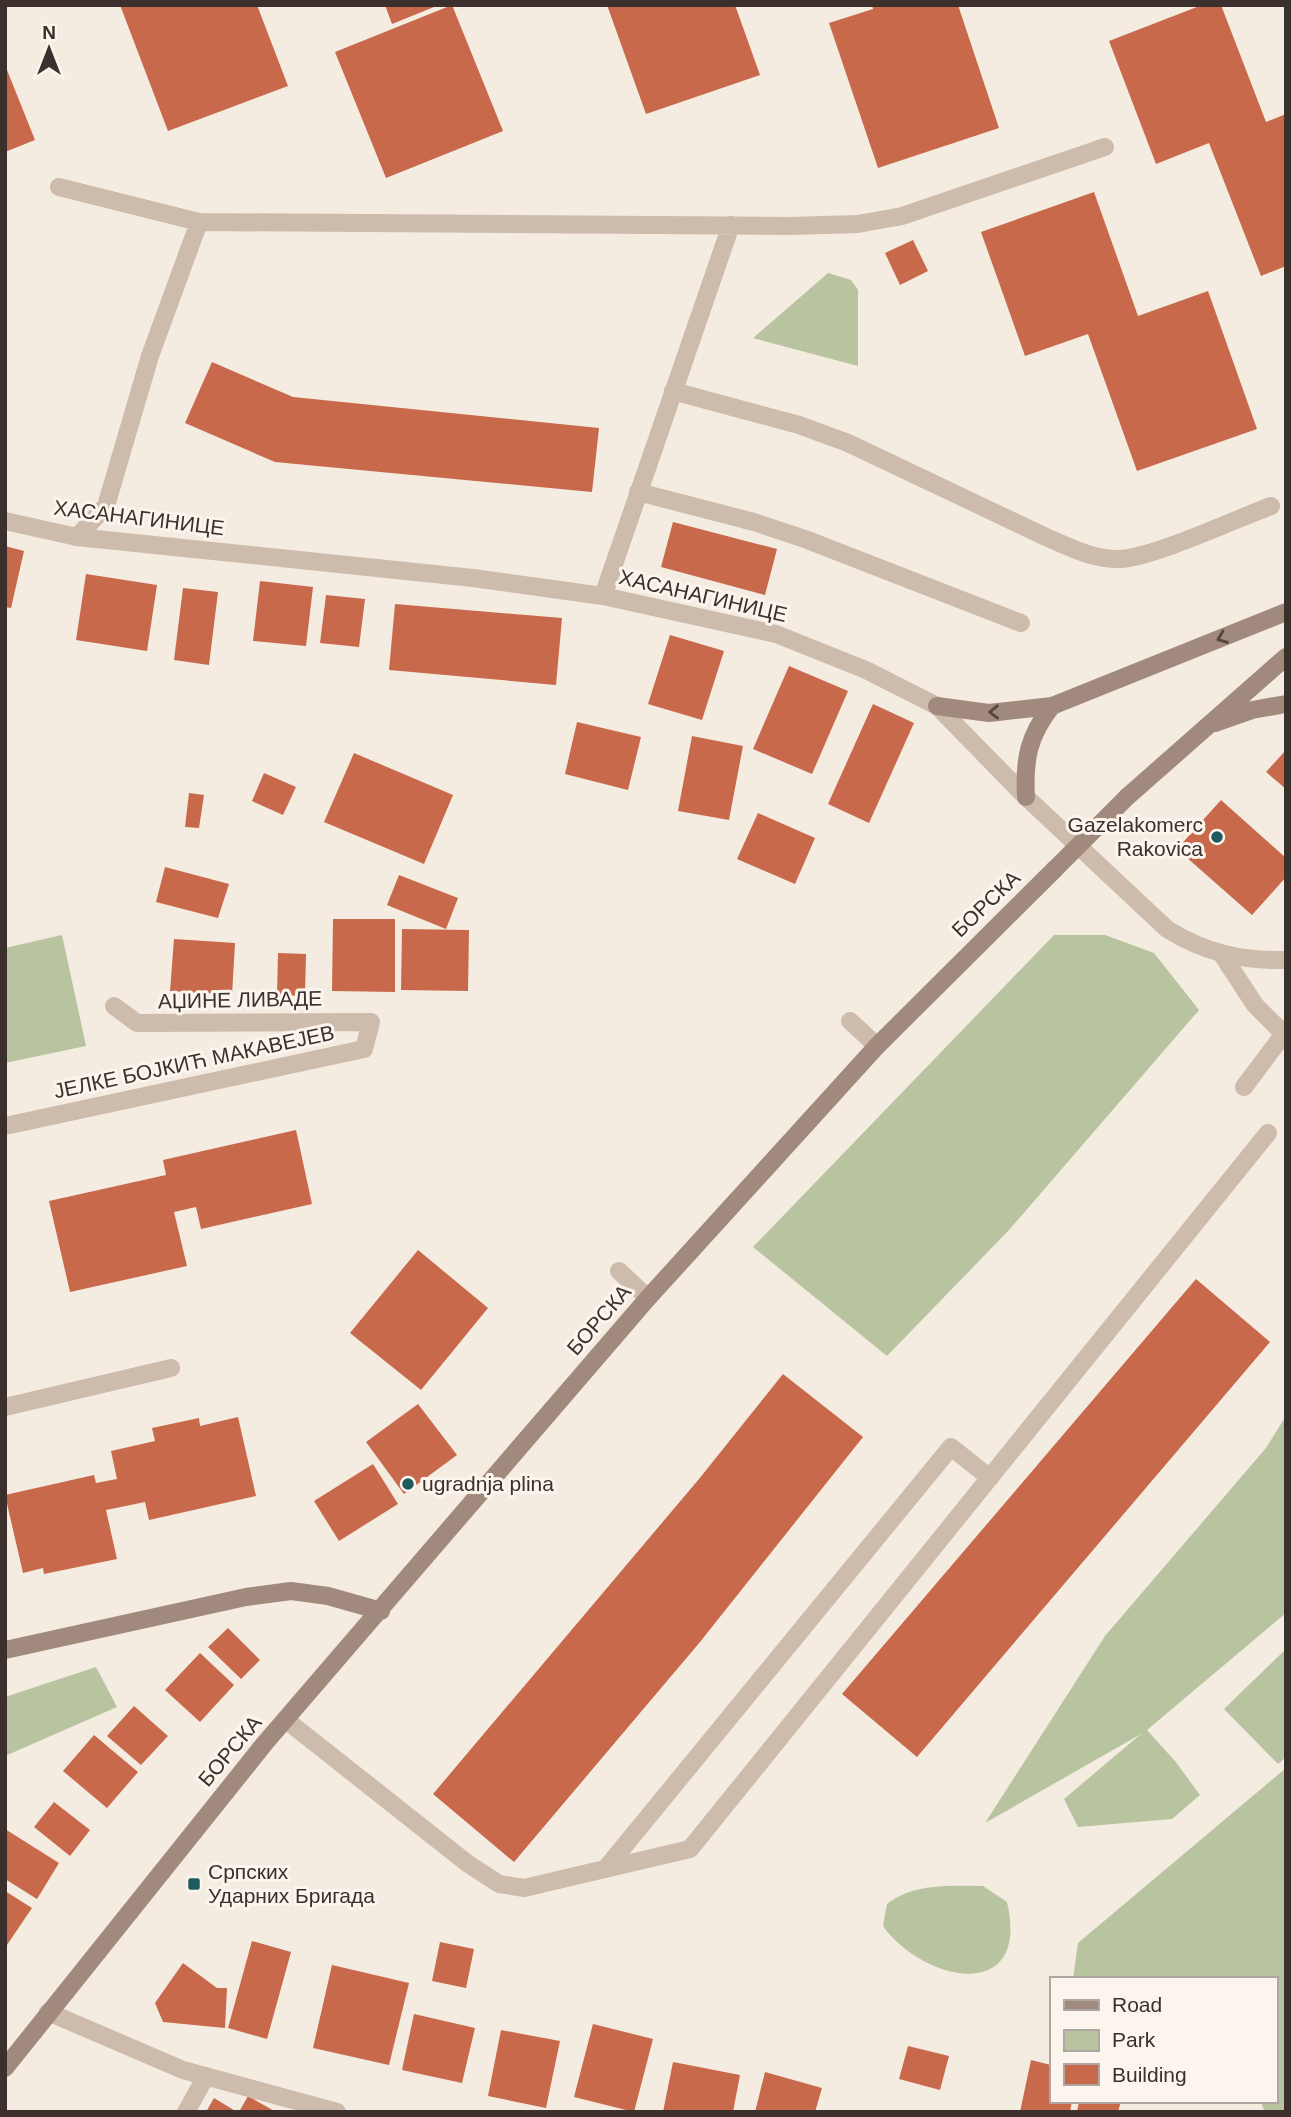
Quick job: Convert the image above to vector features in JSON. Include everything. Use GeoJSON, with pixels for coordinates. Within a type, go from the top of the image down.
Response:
{"type":"FeatureCollection","features":[{"type":"Feature","properties":{"kind":"main road"},"geometry":{"type":"LineString","coordinates":[[937,706],[989,713],[1052,706],[1286,612]]}},
{"type":"Feature","properties":{"kind":"main road","name":"БОРСКА"},"geometry":{"type":"LineString","coordinates":[[5,2068],[286,1720],[648,1298],[877,1046],[1127,797],[1286,657]]}},
{"type":"Feature","properties":{"kind":"main road"},"geometry":{"type":"LineString","coordinates":[[1205,727],[1252,710],[1286,704]]}},
{"type":"Feature","properties":{"kind":"main road"},"geometry":{"type":"LineString","coordinates":[[1026,797],[1027,750],[1036,727],[1052,706]]}},
{"type":"Feature","properties":{"kind":"main road"},"geometry":{"type":"LineString","coordinates":[[5,1650],[246,1597],[292,1591],[328,1596],[381,1611]]}},
{"type":"Feature","properties":{"kind":"street"},"geometry":{"type":"LineString","coordinates":[[59,187],[200,222],[840,225],[879,221],[920,211],[1105,147]]}},
{"type":"Feature","properties":{"kind":"street"},"geometry":{"type":"LineString","coordinates":[[76,537],[106,506],[150,356],[200,222]]}},
{"type":"Feature","properties":{"kind":"street"},"geometry":{"type":"LineString","coordinates":[[603,596],[731,225]]}},
{"type":"Feature","properties":{"kind":"street"},"geometry":{"type":"LineString","coordinates":[[673,391],[800,425],[848,443],[1078,552],[1103,558],[1137,556],[1271,506]]}},
{"type":"Feature","properties":{"kind":"street"},"geometry":{"type":"LineString","coordinates":[[638,492],[754,522],[805,539],[1021,624]]}},
{"type":"Feature","properties":{"kind":"street","name":"ХАСАНАГИНИЦЕ"},"geometry":{"type":"LineString","coordinates":[[5,521],[76,537],[473,578],[603,596],[776,634],[866,670],[937,706],[1026,797],[1167,929],[1223,956]]}},
{"type":"Feature","properties":{"kind":"street"},"geometry":{"type":"LineString","coordinates":[[1223,956],[1286,960]]}},
{"type":"Feature","properties":{"kind":"street"},"geometry":{"type":"LineString","coordinates":[[1223,956],[1255,1005],[1285,1034],[1244,1087]]}},
{"type":"Feature","properties":{"kind":"street","name":"АЏИНЕ ЛИВАДЕ"},"geometry":{"type":"LineString","coordinates":[[114,1006],[137,1023],[371,1022]]}},
{"type":"Feature","properties":{"kind":"street"},"geometry":{"type":"LineString","coordinates":[[850,1021],[877,1046]]}},
{"type":"Feature","properties":{"kind":"street","name":"ЈЕЛКЕ БОЈКИЋ МАКАВЕЈЕВ"},"geometry":{"type":"LineString","coordinates":[[5,1126],[364,1049],[371,1022]]}},
{"type":"Feature","properties":{"kind":"street"},"geometry":{"type":"LineString","coordinates":[[286,1720],[467,1864],[499,1885],[524,1888],[690,1849],[1268,1133]]}},
{"type":"Feature","properties":{"kind":"street"},"geometry":{"type":"LineString","coordinates":[[619,1271],[648,1298]]}},
{"type":"Feature","properties":{"kind":"street"},"geometry":{"type":"LineString","coordinates":[[5,1407],[171,1368]]}},
{"type":"Feature","properties":{"kind":"street"},"geometry":{"type":"LineString","coordinates":[[607,1867],[951,1447],[989,1478]]}},
{"type":"Feature","properties":{"kind":"street"},"geometry":{"type":"LineString","coordinates":[[48,2012],[183,2070],[337,2112]]}},
{"type":"Feature","properties":{"kind":"street"},"geometry":{"type":"LineString","coordinates":[[186,2112],[206,2076]]}},
{"type":"Feature","properties":{"kind":"green space"},"geometry":{"type":"Polygon","coordinates":[[[828,273],[851,280],[858,290],[858,366],[753,338],[828,273]]]}},
{"type":"Feature","properties":{"kind":"green space"},"geometry":{"type":"Polygon","coordinates":[[[62,935],[86,1046],[5,1063],[5,948],[62,935]]]}},
{"type":"Feature","properties":{"kind":"green space"},"geometry":{"type":"Polygon","coordinates":[[[1054,935],[1105,935],[1154,953],[1199,1010],[1009,1230],[887,1356],[753,1247],[1054,935]]]}},
{"type":"Feature","properties":{"kind":"green space"},"geometry":{"type":"Polygon","coordinates":[[[1286,1416],[1286,1613],[1147,1730],[1175,1761],[1200,1795],[1172,1819],[1078,1827],[1064,1799],[1141,1734],[985,1823],[1105,1636],[1266,1448],[1286,1416]]]}},
{"type":"Feature","properties":{"kind":"green space"},"geometry":{"type":"Polygon","coordinates":[[[1286,1649],[1286,1757],[1278,1764],[1224,1709],[1286,1649]]]}},
{"type":"Feature","properties":{"kind":"green space"},"geometry":{"type":"Polygon","coordinates":[[[96,1667],[117,1707],[5,1756],[5,1697],[96,1667]]]}},
{"type":"Feature","properties":{"kind":"green space"},"geometry":{"type":"Polygon","coordinates":[[[1286,1768],[1286,2112],[1265,2112],[1261,2103],[1277,2103],[1277,1977],[1073,1977],[1078,1943],[1286,1768]]]}},
{"type":"Feature","properties":{"kind":"green space"},"geometry":{"type":"Polygon","coordinates":[[[983,1886],[1007,1902],[1010,1935],[1004,1957],[989,1969],[969,1974],[947,1970],[923,1961],[901,1946],[883,1926],[887,1904],[909,1892],[933,1887],[983,1886]]]}},
{"type":"Feature","properties":{"kind":"building"},"geometry":{"type":"Polygon","coordinates":[[[120,5],[257,5],[288,86],[168,131],[120,5]]]}},
{"type":"Feature","properties":{"kind":"building"},"geometry":{"type":"Polygon","coordinates":[[[385,5],[439,5],[392,24],[385,5]]]}},
{"type":"Feature","properties":{"kind":"building"},"geometry":{"type":"Polygon","coordinates":[[[452,5],[503,131],[386,178],[335,52],[452,5]]]}},
{"type":"Feature","properties":{"kind":"building"},"geometry":{"type":"Polygon","coordinates":[[[607,5],[735,5],[760,75],[646,114],[607,5]]]}},
{"type":"Feature","properties":{"kind":"building"},"geometry":{"type":"Polygon","coordinates":[[[872,5],[958,5],[999,128],[878,168],[829,23],[873,9],[872,5]]]}},
{"type":"Feature","properties":{"kind":"building"},"geometry":{"type":"Polygon","coordinates":[[[1202,5],[1221,5],[1266,122],[1286,114],[1286,266],[1261,276],[1209,143],[1156,164],[1109,41],[1202,5]]]}},
{"type":"Feature","properties":{"kind":"building"},"geometry":{"type":"Polygon","coordinates":[[[5,65],[35,140],[5,152],[5,65]]]}},
{"type":"Feature","properties":{"kind":"building"},"geometry":{"type":"Polygon","coordinates":[[[1094,192],[1138,316],[1208,291],[1257,429],[1137,471],[1088,334],[1025,356],[981,232],[1094,192]]]}},
{"type":"Feature","properties":{"kind":"building"},"geometry":{"type":"Polygon","coordinates":[[[913,240],[928,271],[900,285],[885,253],[913,240]]]}},
{"type":"Feature","properties":{"kind":"building"},"geometry":{"type":"Polygon","coordinates":[[[212,362],[293,397],[599,428],[592,492],[275,462],[185,423],[212,362]]]}},
{"type":"Feature","properties":{"kind":"building"},"geometry":{"type":"Polygon","coordinates":[[[673,522],[777,549],[765,595],[661,567],[673,522]]]}},
{"type":"Feature","properties":{"kind":"building"},"geometry":{"type":"Polygon","coordinates":[[[5,546],[24,551],[11,608],[5,607],[5,546]]]}},
{"type":"Feature","properties":{"kind":"building"},"geometry":{"type":"Polygon","coordinates":[[[86,574],[157,585],[147,651],[76,640],[86,574]]]}},
{"type":"Feature","properties":{"kind":"building"},"geometry":{"type":"Polygon","coordinates":[[[260,581],[313,587],[306,646],[253,641],[260,581]]]}},
{"type":"Feature","properties":{"kind":"building"},"geometry":{"type":"Polygon","coordinates":[[[183,588],[218,592],[209,665],[174,660],[183,588]]]}},
{"type":"Feature","properties":{"kind":"building"},"geometry":{"type":"Polygon","coordinates":[[[326,595],[365,599],[359,647],[320,643],[326,595]]]}},
{"type":"Feature","properties":{"kind":"building"},"geometry":{"type":"Polygon","coordinates":[[[395,604],[562,618],[556,685],[389,670],[395,604]]]}},
{"type":"Feature","properties":{"kind":"building"},"geometry":{"type":"Polygon","coordinates":[[[670,635],[724,651],[702,720],[648,704],[670,635]]]}},
{"type":"Feature","properties":{"kind":"building"},"geometry":{"type":"Polygon","coordinates":[[[789,666],[848,691],[812,774],[753,749],[789,666]]]}},
{"type":"Feature","properties":{"kind":"building"},"geometry":{"type":"Polygon","coordinates":[[[873,704],[914,723],[869,823],[828,804],[873,704]]]}},
{"type":"Feature","properties":{"kind":"building"},"geometry":{"type":"Polygon","coordinates":[[[577,722],[641,737],[628,790],[565,774],[577,722]]]}},
{"type":"Feature","properties":{"kind":"building"},"geometry":{"type":"Polygon","coordinates":[[[692,736],[743,746],[729,820],[678,811],[692,736]]]}},
{"type":"Feature","properties":{"kind":"building"},"geometry":{"type":"Polygon","coordinates":[[[1286,750],[1286,789],[1266,772],[1286,750]]]}},
{"type":"Feature","properties":{"kind":"building"},"geometry":{"type":"Polygon","coordinates":[[[354,753],[453,795],[424,864],[324,822],[354,753]]]}},
{"type":"Feature","properties":{"kind":"building"},"geometry":{"type":"Polygon","coordinates":[[[264,773],[296,787],[283,815],[252,801],[264,773]]]}},
{"type":"Feature","properties":{"kind":"building"},"geometry":{"type":"Polygon","coordinates":[[[189,793],[204,795],[199,828],[185,827],[189,793]]]}},
{"type":"Feature","properties":{"kind":"building"},"geometry":{"type":"Polygon","coordinates":[[[1221,800],[1286,858],[1286,877],[1252,915],[1177,849],[1221,800]]]}},
{"type":"Feature","properties":{"kind":"building"},"geometry":{"type":"Polygon","coordinates":[[[758,813],[815,838],[795,884],[737,859],[758,813]]]}},
{"type":"Feature","properties":{"kind":"building"},"geometry":{"type":"Polygon","coordinates":[[[165,867],[229,884],[218,918],[156,902],[165,867]]]}},
{"type":"Feature","properties":{"kind":"building"},"geometry":{"type":"Polygon","coordinates":[[[399,875],[458,898],[446,929],[387,905],[399,875]]]}},
{"type":"Feature","properties":{"kind":"building"},"geometry":{"type":"Polygon","coordinates":[[[333,919],[395,919],[395,992],[332,991],[333,919]]]}},
{"type":"Feature","properties":{"kind":"building"},"geometry":{"type":"Polygon","coordinates":[[[402,929],[469,930],[468,991],[401,990],[402,929]]]}},
{"type":"Feature","properties":{"kind":"building"},"geometry":{"type":"Polygon","coordinates":[[[174,939],[235,943],[232,995],[170,991],[174,939]]]}},
{"type":"Feature","properties":{"kind":"building"},"geometry":{"type":"Polygon","coordinates":[[[278,953],[306,954],[305,996],[277,995],[278,953]]]}},
{"type":"Feature","properties":{"kind":"building"},"geometry":{"type":"Polygon","coordinates":[[[296,1130],[312,1204],[201,1229],[196,1207],[174,1212],[187,1266],[70,1292],[49,1201],[166,1175],[163,1160],[296,1130]]]}},
{"type":"Feature","properties":{"kind":"building"},"geometry":{"type":"Polygon","coordinates":[[[418,1250],[488,1308],[421,1390],[350,1333],[418,1250]]]}},
{"type":"Feature","properties":{"kind":"building"},"geometry":{"type":"Polygon","coordinates":[[[1196,1279],[1270,1342],[917,1757],[842,1694],[1196,1279]]]}},
{"type":"Feature","properties":{"kind":"building"},"geometry":{"type":"Polygon","coordinates":[[[783,1374],[863,1437],[700,1642],[514,1862],[433,1794],[699,1479],[783,1374]]]}},
{"type":"Feature","properties":{"kind":"building"},"geometry":{"type":"Polygon","coordinates":[[[418,1404],[457,1455],[404,1494],[366,1442],[418,1404]]]}},
{"type":"Feature","properties":{"kind":"building"},"geometry":{"type":"Polygon","coordinates":[[[238,1417],[256,1496],[149,1520],[145,1502],[106,1510],[117,1559],[44,1574],[43,1568],[23,1573],[5,1495],[94,1475],[96,1483],[117,1479],[111,1451],[155,1441],[152,1428],[199,1418],[200,1426],[238,1417]]]}},
{"type":"Feature","properties":{"kind":"building"},"geometry":{"type":"Polygon","coordinates":[[[373,1464],[398,1504],[339,1541],[314,1501],[373,1464]]]}},
{"type":"Feature","properties":{"kind":"building"},"geometry":{"type":"Polygon","coordinates":[[[228,1628],[260,1660],[241,1679],[208,1647],[228,1628]]]}},
{"type":"Feature","properties":{"kind":"building"},"geometry":{"type":"Polygon","coordinates":[[[200,1653],[234,1685],[200,1722],[165,1690],[200,1653]]]}},
{"type":"Feature","properties":{"kind":"building"},"geometry":{"type":"Polygon","coordinates":[[[134,1706],[168,1736],[141,1765],[107,1736],[134,1706]]]}},
{"type":"Feature","properties":{"kind":"building"},"geometry":{"type":"Polygon","coordinates":[[[94,1735],[138,1772],[107,1808],[63,1771],[94,1735]]]}},
{"type":"Feature","properties":{"kind":"building"},"geometry":{"type":"Polygon","coordinates":[[[54,1802],[90,1830],[70,1856],[34,1827],[54,1802]]]}},
{"type":"Feature","properties":{"kind":"building"},"geometry":{"type":"Polygon","coordinates":[[[5,1829],[59,1863],[37,1899],[5,1879],[5,1829]]]}},
{"type":"Feature","properties":{"kind":"building"},"geometry":{"type":"Polygon","coordinates":[[[5,1891],[32,1908],[5,1948],[5,1891]]]}},
{"type":"Feature","properties":{"kind":"building"},"geometry":{"type":"Polygon","coordinates":[[[252,1941],[291,1952],[267,2039],[228,2028],[252,1941]]]}},
{"type":"Feature","properties":{"kind":"building"},"geometry":{"type":"Polygon","coordinates":[[[440,1942],[474,1949],[466,1988],[432,1981],[440,1942]]]}},
{"type":"Feature","properties":{"kind":"building"},"geometry":{"type":"Polygon","coordinates":[[[183,1963],[217,1988],[227,1988],[225,2028],[163,2022],[155,2003],[183,1963]]]}},
{"type":"Feature","properties":{"kind":"building"},"geometry":{"type":"Polygon","coordinates":[[[332,1965],[409,1983],[389,2065],[313,2048],[332,1965]]]}},
{"type":"Feature","properties":{"kind":"building"},"geometry":{"type":"Polygon","coordinates":[[[414,2014],[475,2028],[462,2083],[402,2070],[414,2014]]]}},
{"type":"Feature","properties":{"kind":"building"},"geometry":{"type":"Polygon","coordinates":[[[593,2024],[653,2039],[634,2112],[574,2097],[593,2024]]]}},
{"type":"Feature","properties":{"kind":"building"},"geometry":{"type":"Polygon","coordinates":[[[501,2030],[560,2041],[546,2108],[488,2096],[501,2030]]]}},
{"type":"Feature","properties":{"kind":"building"},"geometry":{"type":"Polygon","coordinates":[[[908,2046],[949,2056],[940,2090],[899,2079],[908,2046]]]}},
{"type":"Feature","properties":{"kind":"building"},"geometry":{"type":"Polygon","coordinates":[[[1031,2060],[1050,2065],[1050,2103],[1072,2103],[1070,2112],[1020,2112],[1031,2060]]]}},
{"type":"Feature","properties":{"kind":"building"},"geometry":{"type":"Polygon","coordinates":[[[673,2062],[740,2075],[733,2112],[663,2112],[673,2062]]]}},
{"type":"Feature","properties":{"kind":"building"},"geometry":{"type":"Polygon","coordinates":[[[765,2072],[822,2088],[815,2112],[755,2112],[765,2072]]]}},
{"type":"Feature","properties":{"kind":"building"},"geometry":{"type":"Polygon","coordinates":[[[248,2096],[276,2112],[239,2112],[248,2096]]]}},
{"type":"Feature","properties":{"kind":"building"},"geometry":{"type":"Polygon","coordinates":[[[214,2098],[237,2112],[206,2112],[214,2098]]]}},
{"type":"Feature","properties":{"kind":"building"},"geometry":{"type":"Polygon","coordinates":[[[1079,2103],[1120,2103],[1118,2112],[1077,2112],[1079,2103]]]}},
{"type":"Feature","properties":{"kind":"place","name":"Gazelakomerc Rakovica"},"geometry":{"type":"Point","coordinates":[1217,837]}},
{"type":"Feature","properties":{"kind":"place","name":"ugradnja plina"},"geometry":{"type":"Point","coordinates":[408,1484]}},
{"type":"Feature","properties":{"kind":"place","name":"Српских Ударних Бригада"},"geometry":{"type":"Point","coordinates":[194,1884]}}]}
